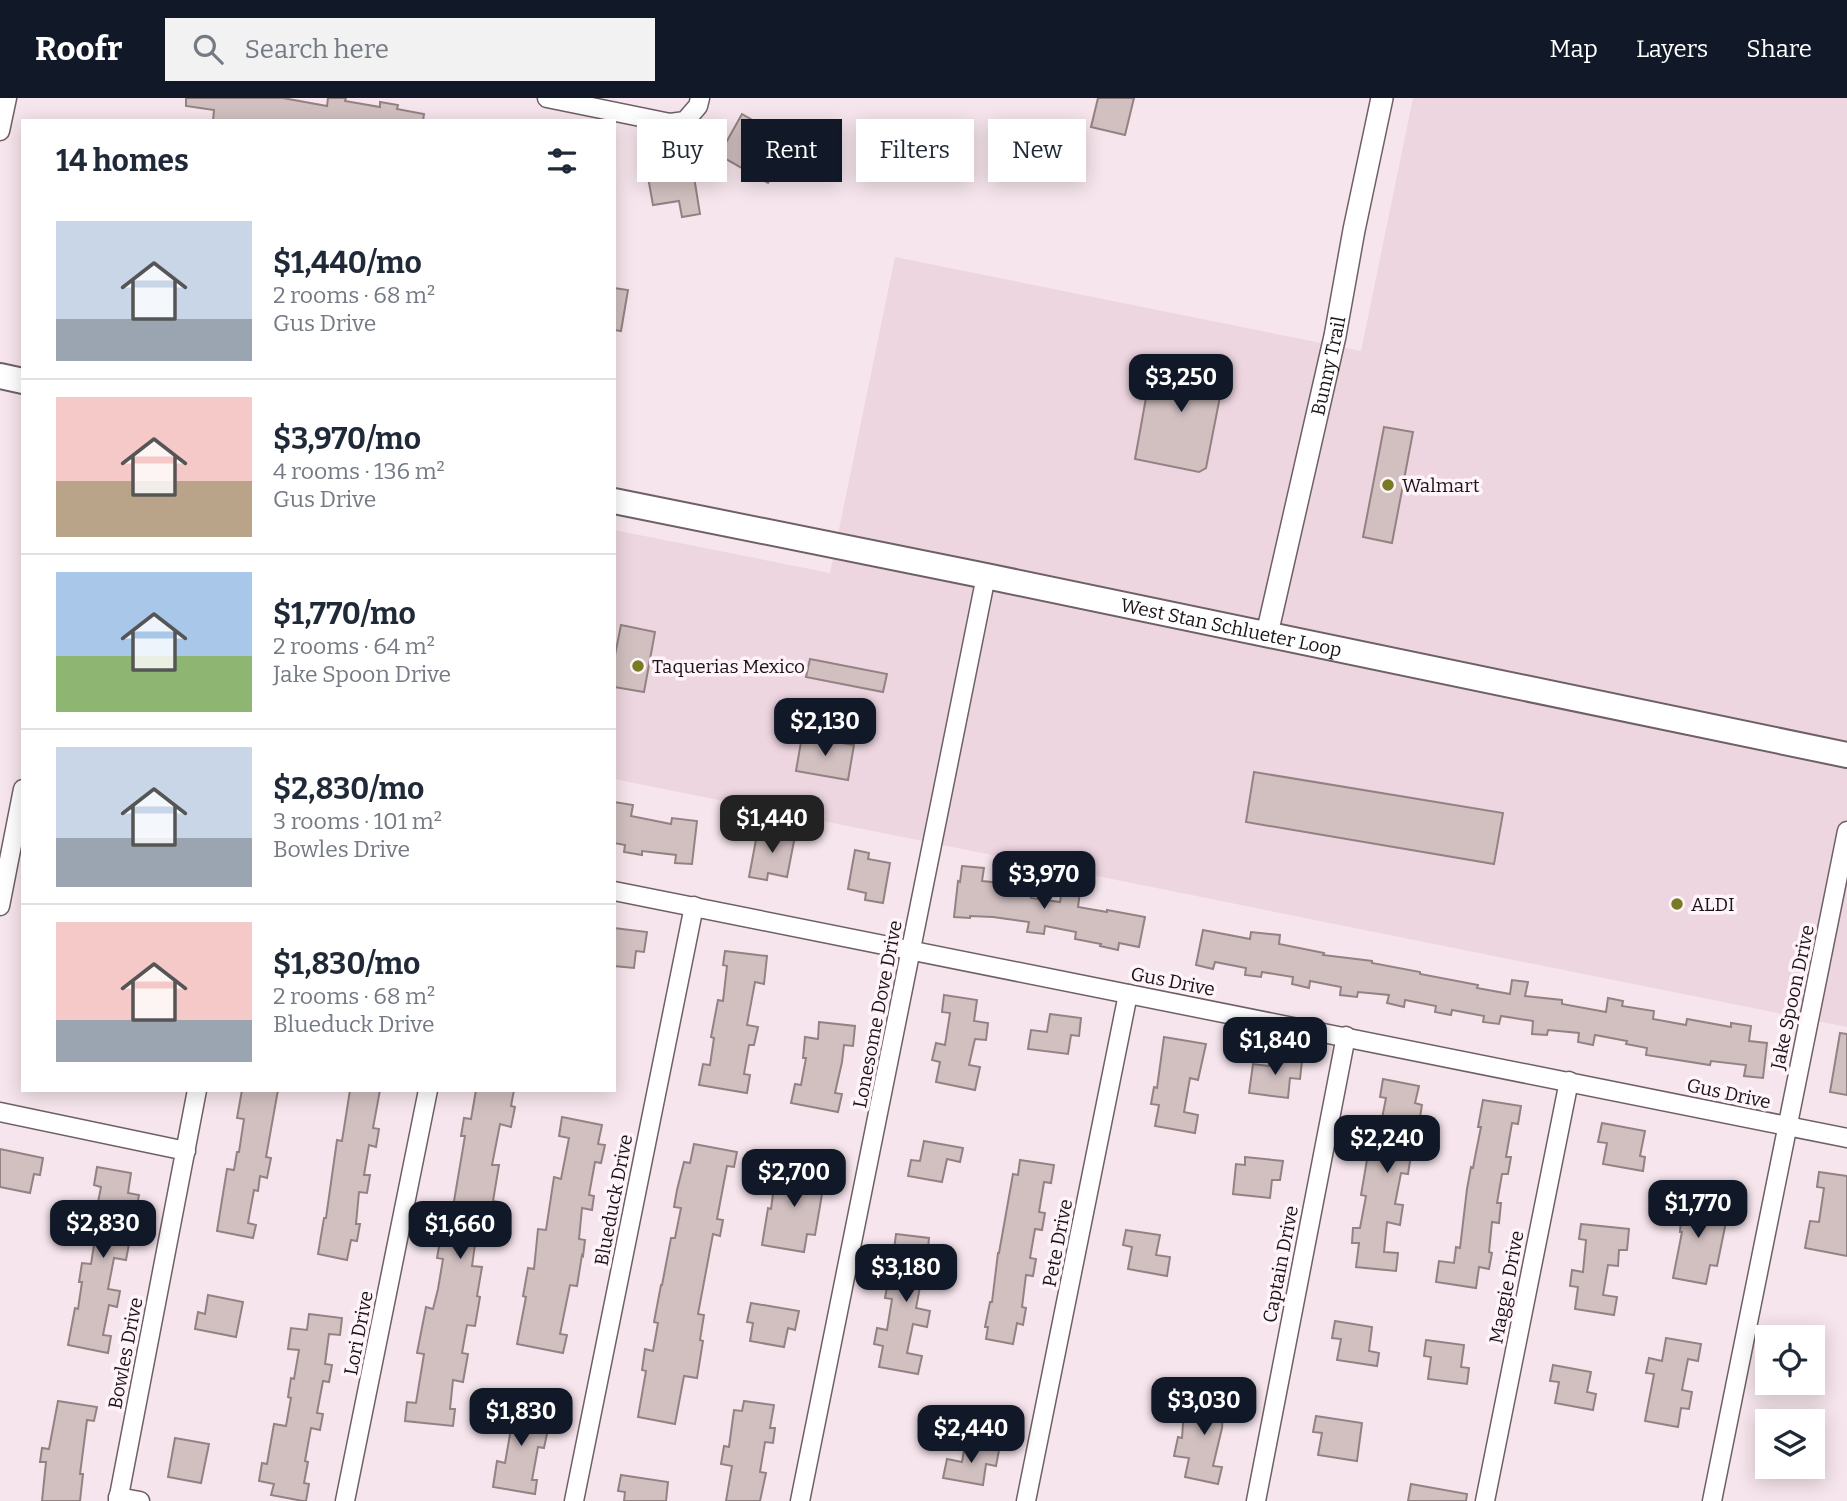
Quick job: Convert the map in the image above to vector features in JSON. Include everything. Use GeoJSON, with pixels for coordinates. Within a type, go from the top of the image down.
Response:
{"type":"FeatureCollection","features":[{"type":"Feature","properties":{"kind":"main road"},"geometry":{"type":"LineString","coordinates":[[0,376],[21,381]]}},
{"type":"Feature","properties":{"kind":"main road","name":"West Stan Schlueter Loop"},"geometry":{"type":"LineString","coordinates":[[616,500],[1847,755]]}},
{"type":"Feature","properties":{"kind":"street"},"geometry":{"type":"LineString","coordinates":[[0,131],[7,98]]}},
{"type":"Feature","properties":{"kind":"street"},"geometry":{"type":"LineString","coordinates":[[547,98],[670,123],[685,121],[698,106],[700,98]]}},
{"type":"Feature","properties":{"kind":"street","name":"Bunny Trail"},"geometry":{"type":"LineString","coordinates":[[1267,634],[1335,336],[1382,98]]}},
{"type":"Feature","properties":{"kind":"street","name":"Lonesome Dove Drive"},"geometry":{"type":"LineString","coordinates":[[800,1501],[986,576]]}},
{"type":"Feature","properties":{"kind":"street"},"geometry":{"type":"LineString","coordinates":[[0,906],[21,799]]}},
{"type":"Feature","properties":{"kind":"street","name":"Jake Spoon Drive"},"geometry":{"type":"LineString","coordinates":[[1712,1501],[1847,831]]}},
{"type":"Feature","properties":{"kind":"street","name":"Gus Drive"},"geometry":{"type":"LineString","coordinates":[[616,891],[1847,1138]]}},
{"type":"Feature","properties":{"kind":"street","name":"Blueduck Drive"},"geometry":{"type":"LineString","coordinates":[[573,1501],[694,906]]}},
{"type":"Feature","properties":{"kind":"street","name":"Pete Drive"},"geometry":{"type":"LineString","coordinates":[[1026,1501],[1128,994]]}},
{"type":"Feature","properties":{"kind":"street","name":"Captain Drive"},"geometry":{"type":"LineString","coordinates":[[1256,1501],[1346,1036]]}},
{"type":"Feature","properties":{"kind":"street","name":"Maggie Drive"},"geometry":{"type":"LineString","coordinates":[[1485,1501],[1569,1081]]}},
{"type":"Feature","properties":{"kind":"street","name":"Bowles Drive"},"geometry":{"type":"LineString","coordinates":[[118,1499],[197,1092]]}},
{"type":"Feature","properties":{"kind":"street","name":"Lori Drive"},"geometry":{"type":"LineString","coordinates":[[345,1501],[428,1092]]}},
{"type":"Feature","properties":{"kind":"street"},"geometry":{"type":"LineString","coordinates":[[0,1112],[186,1151]]}},
{"type":"Feature","properties":{"kind":"street"},"geometry":{"type":"LineString","coordinates":[[118,1499],[140,1501]]}},
{"type":"Feature","properties":{"kind":"shaded area"},"geometry":{"type":"Polygon","coordinates":[[[1413,98],[1847,98],[1847,1027],[616,779],[616,530],[830,573],[895,257],[1361,351],[1413,98]]]}},
{"type":"Feature","properties":{"kind":"building"},"geometry":{"type":"Polygon","coordinates":[[[186,98],[283,98],[327,106],[328,98],[346,98],[345,101],[380,107],[380,102],[398,105],[397,109],[424,114],[423,119],[213,119],[214,110],[186,106],[186,98]]]}},
{"type":"Feature","properties":{"kind":"building"},"geometry":{"type":"Polygon","coordinates":[[[1098,98],[1134,98],[1125,135],[1091,127],[1098,98]]]}},
{"type":"Feature","properties":{"kind":"building"},"geometry":{"type":"Polygon","coordinates":[[[742,114],[751,119],[741,119],[741,168],[727,160],[727,141],[742,114]]]}},
{"type":"Feature","properties":{"kind":"building"},"geometry":{"type":"Polygon","coordinates":[[[649,182],[695,182],[700,214],[682,217],[679,201],[653,205],[649,182]]]}},
{"type":"Feature","properties":{"kind":"building"},"geometry":{"type":"Polygon","coordinates":[[[616,288],[628,290],[621,331],[616,330],[616,288]]]}},
{"type":"Feature","properties":{"kind":"building"},"geometry":{"type":"Polygon","coordinates":[[[1175,356],[1226,366],[1206,468],[1199,472],[1135,459],[1151,370],[1175,356]]]}},
{"type":"Feature","properties":{"kind":"building","name":"Walmart"},"geometry":{"type":"Polygon","coordinates":[[[1384,427],[1413,432],[1392,543],[1363,537],[1384,427]]]}},
{"type":"Feature","properties":{"kind":"building"},"geometry":{"type":"Polygon","coordinates":[[[621,625],[655,632],[644,692],[616,687],[616,650],[621,625]]]}},
{"type":"Feature","properties":{"kind":"building"},"geometry":{"type":"Polygon","coordinates":[[[810,659],[887,674],[883,692],[806,677],[810,659]]]}},
{"type":"Feature","properties":{"kind":"building"},"geometry":{"type":"Polygon","coordinates":[[[802,736],[854,745],[848,780],[796,771],[802,736]]]}},
{"type":"Feature","properties":{"kind":"building"},"geometry":{"type":"Polygon","coordinates":[[[1254,772],[1503,813],[1494,864],[1246,822],[1254,772]]]}},
{"type":"Feature","properties":{"kind":"building"},"geometry":{"type":"Polygon","coordinates":[[[616,802],[633,805],[631,816],[671,824],[672,818],[697,821],[692,864],[675,863],[676,855],[624,852],[625,845],[616,843],[616,802]]]}},
{"type":"Feature","properties":{"kind":"building"},"geometry":{"type":"Polygon","coordinates":[[[758,829],[795,836],[787,877],[768,873],[767,880],[749,877],[758,829]]]}},
{"type":"Feature","properties":{"kind":"building"},"geometry":{"type":"Polygon","coordinates":[[[855,850],[869,853],[868,859],[890,863],[883,903],[865,900],[866,893],[848,889],[855,850]]]}},
{"type":"Feature","properties":{"kind":"building"},"geometry":{"type":"Polygon","coordinates":[[[962,866],[984,868],[982,881],[1013,884],[1014,880],[1033,883],[1031,898],[1060,902],[1062,889],[1080,892],[1078,907],[1145,917],[1139,947],[1119,943],[1118,950],[1100,946],[1101,944],[1075,939],[1076,932],[1045,926],[1044,934],[1027,932],[1029,922],[993,917],[954,917],[962,866]]]}},
{"type":"Feature","properties":{"kind":"building"},"geometry":{"type":"Polygon","coordinates":[[[616,928],[647,932],[644,952],[636,951],[634,968],[616,966],[616,928]]]}},
{"type":"Feature","properties":{"kind":"building"},"geometry":{"type":"Polygon","coordinates":[[[1203,930],[1250,939],[1251,932],[1280,935],[1279,944],[1324,953],[1323,955],[1372,961],[1510,994],[1512,980],[1528,982],[1525,996],[1562,1000],[1562,1004],[1606,1012],[1608,998],[1623,1001],[1622,1006],[1654,1011],[1653,1019],[1686,1025],[1687,1019],[1731,1027],[1731,1023],[1751,1026],[1749,1041],[1767,1043],[1763,1078],[1744,1076],[1746,1065],[1711,1061],[1710,1065],[1646,1055],[1647,1048],[1626,1044],[1627,1041],[1595,1035],[1593,1045],[1578,1042],[1579,1033],[1548,1030],[1547,1035],[1532,1034],[1533,1021],[1501,1016],[1499,1024],[1483,1022],[1484,1016],[1452,1010],[1451,1015],[1435,1012],[1436,1006],[1405,1000],[1404,1007],[1387,1003],[1389,995],[1358,992],[1357,997],[1340,995],[1341,987],[1310,981],[1309,988],[1292,984],[1293,977],[1262,972],[1261,977],[1245,975],[1246,968],[1215,962],[1213,969],[1196,965],[1203,930]]]}},
{"type":"Feature","properties":{"kind":"building"},"geometry":{"type":"Polygon","coordinates":[[[725,951],[767,956],[764,984],[755,982],[747,1025],[758,1027],[754,1045],[749,1045],[744,1074],[750,1075],[747,1093],[699,1085],[703,1064],[710,1065],[714,1038],[711,1037],[718,1000],[723,1001],[727,966],[723,965],[725,951]]]}},
{"type":"Feature","properties":{"kind":"building"},"geometry":{"type":"Polygon","coordinates":[[[944,995],[977,1000],[974,1021],[988,1023],[986,1040],[975,1039],[969,1065],[980,1067],[975,1090],[936,1082],[940,1062],[932,1060],[936,1043],[945,1045],[950,1013],[942,1012],[944,995]]]}},
{"type":"Feature","properties":{"kind":"building"},"geometry":{"type":"Polygon","coordinates":[[[1050,1014],[1081,1018],[1079,1036],[1071,1035],[1068,1054],[1028,1049],[1031,1030],[1047,1032],[1050,1014]]]}},
{"type":"Feature","properties":{"kind":"building"},"geometry":{"type":"Polygon","coordinates":[[[819,1022],[855,1026],[853,1046],[844,1045],[835,1093],[842,1094],[838,1112],[791,1103],[795,1084],[801,1085],[806,1058],[803,1058],[805,1037],[818,1039],[819,1022]]]}},
{"type":"Feature","properties":{"kind":"building"},"geometry":{"type":"Polygon","coordinates":[[[1840,1033],[1847,1034],[1847,1095],[1830,1092],[1840,1033]]]}},
{"type":"Feature","properties":{"kind":"building"},"geometry":{"type":"Polygon","coordinates":[[[1164,1037],[1206,1044],[1198,1080],[1190,1078],[1184,1112],[1198,1115],[1195,1133],[1155,1126],[1159,1105],[1151,1104],[1154,1087],[1157,1088],[1164,1037]]]}},
{"type":"Feature","properties":{"kind":"building"},"geometry":{"type":"Polygon","coordinates":[[[1270,1057],[1302,1061],[1300,1079],[1290,1078],[1288,1098],[1249,1093],[1253,1064],[1269,1066],[1270,1057]]]}},
{"type":"Feature","properties":{"kind":"building"},"geometry":{"type":"Polygon","coordinates":[[[1383,1079],[1419,1086],[1415,1103],[1422,1105],[1420,1117],[1417,1117],[1408,1174],[1401,1173],[1395,1204],[1403,1205],[1400,1225],[1387,1222],[1384,1252],[1398,1253],[1396,1271],[1356,1267],[1359,1243],[1352,1243],[1353,1228],[1360,1228],[1366,1196],[1361,1195],[1369,1148],[1376,1149],[1386,1098],[1380,1097],[1383,1079]]]}},
{"type":"Feature","properties":{"kind":"building"},"geometry":{"type":"Polygon","coordinates":[[[242,1092],[278,1092],[266,1157],[271,1158],[267,1178],[260,1176],[258,1191],[254,1190],[248,1223],[256,1225],[253,1238],[217,1231],[227,1169],[234,1170],[239,1152],[244,1119],[237,1118],[242,1092]]]}},
{"type":"Feature","properties":{"kind":"building"},"geometry":{"type":"Polygon","coordinates":[[[350,1092],[380,1092],[373,1128],[379,1129],[376,1147],[369,1145],[364,1175],[370,1175],[367,1193],[359,1192],[356,1224],[360,1224],[357,1241],[351,1240],[347,1260],[318,1254],[337,1140],[342,1141],[350,1092]]]}},
{"type":"Feature","properties":{"kind":"building"},"geometry":{"type":"Polygon","coordinates":[[[476,1092],[514,1092],[511,1106],[515,1107],[511,1127],[500,1124],[492,1165],[499,1165],[493,1201],[499,1202],[496,1219],[489,1218],[485,1238],[476,1237],[472,1266],[482,1267],[477,1296],[480,1297],[475,1326],[467,1325],[462,1353],[468,1354],[463,1382],[453,1380],[450,1409],[455,1409],[453,1426],[405,1421],[407,1402],[416,1403],[424,1354],[417,1353],[426,1307],[433,1309],[438,1289],[443,1259],[437,1258],[446,1212],[452,1213],[465,1136],[461,1136],[464,1118],[471,1119],[476,1092]]]}},
{"type":"Feature","properties":{"kind":"building"},"geometry":{"type":"Polygon","coordinates":[[[1483,1100],[1521,1106],[1518,1124],[1512,1123],[1506,1157],[1511,1157],[1508,1174],[1502,1174],[1497,1203],[1501,1203],[1499,1223],[1492,1222],[1489,1269],[1479,1267],[1476,1288],[1436,1282],[1439,1261],[1454,1263],[1456,1247],[1460,1248],[1467,1189],[1481,1127],[1478,1127],[1483,1100]]]}},
{"type":"Feature","properties":{"kind":"building"},"geometry":{"type":"Polygon","coordinates":[[[562,1117],[602,1125],[598,1144],[605,1145],[601,1163],[595,1162],[589,1195],[594,1196],[592,1210],[582,1208],[579,1239],[585,1240],[583,1256],[577,1286],[570,1285],[560,1334],[567,1335],[563,1353],[517,1344],[526,1297],[523,1296],[528,1268],[534,1269],[538,1229],[546,1230],[554,1177],[561,1179],[569,1138],[559,1136],[562,1117]]]}},
{"type":"Feature","properties":{"kind":"building"},"geometry":{"type":"Polygon","coordinates":[[[1602,1123],[1645,1131],[1640,1156],[1645,1157],[1643,1171],[1603,1164],[1607,1143],[1598,1142],[1602,1123]]]}},
{"type":"Feature","properties":{"kind":"building"},"geometry":{"type":"Polygon","coordinates":[[[924,1141],[963,1148],[960,1162],[947,1159],[942,1182],[908,1176],[911,1160],[920,1161],[924,1141]]]}},
{"type":"Feature","properties":{"kind":"building"},"geometry":{"type":"Polygon","coordinates":[[[694,1144],[737,1152],[734,1167],[727,1166],[717,1219],[723,1220],[720,1236],[713,1234],[698,1314],[704,1315],[697,1378],[684,1376],[675,1424],[638,1417],[646,1371],[642,1370],[645,1349],[653,1351],[658,1323],[654,1322],[661,1285],[671,1238],[675,1238],[681,1208],[674,1207],[677,1190],[684,1162],[690,1163],[694,1144]]]}},
{"type":"Feature","properties":{"kind":"building"},"geometry":{"type":"Polygon","coordinates":[[[0,1149],[43,1158],[40,1175],[34,1174],[30,1193],[0,1187],[0,1149]]]}},
{"type":"Feature","properties":{"kind":"building"},"geometry":{"type":"Polygon","coordinates":[[[1245,1157],[1283,1161],[1280,1180],[1272,1180],[1270,1198],[1233,1194],[1236,1164],[1245,1165],[1245,1157]]]}},
{"type":"Feature","properties":{"kind":"building"},"geometry":{"type":"Polygon","coordinates":[[[1020,1160],[1054,1165],[1051,1183],[1044,1182],[1039,1212],[1045,1213],[1042,1230],[1035,1229],[1030,1258],[1036,1259],[1033,1276],[1026,1275],[1023,1325],[1017,1323],[1013,1344],[986,1339],[988,1327],[985,1327],[992,1302],[1013,1174],[1018,1175],[1020,1160]]]}},
{"type":"Feature","properties":{"kind":"building"},"geometry":{"type":"Polygon","coordinates":[[[786,1163],[819,1168],[816,1187],[823,1188],[815,1235],[807,1234],[804,1252],[762,1245],[775,1178],[783,1180],[786,1163]]]}},
{"type":"Feature","properties":{"kind":"building"},"geometry":{"type":"Polygon","coordinates":[[[97,1167],[131,1173],[128,1193],[139,1195],[136,1211],[130,1210],[124,1243],[129,1244],[126,1260],[114,1258],[108,1289],[120,1291],[117,1307],[109,1305],[103,1335],[111,1336],[108,1353],[68,1345],[75,1308],[78,1309],[82,1263],[91,1264],[96,1233],[91,1232],[101,1187],[94,1185],[97,1167]]]}},
{"type":"Feature","properties":{"kind":"building"},"geometry":{"type":"Polygon","coordinates":[[[1819,1172],[1847,1176],[1847,1256],[1805,1248],[1810,1221],[1819,1222],[1824,1188],[1817,1187],[1819,1172]]]}},
{"type":"Feature","properties":{"kind":"building"},"geometry":{"type":"Polygon","coordinates":[[[1688,1195],[1714,1198],[1712,1220],[1726,1222],[1717,1266],[1710,1265],[1706,1284],[1673,1278],[1682,1232],[1681,1220],[1676,1219],[1678,1204],[1687,1205],[1688,1195]]]}},
{"type":"Feature","properties":{"kind":"building"},"geometry":{"type":"Polygon","coordinates":[[[1581,1224],[1629,1229],[1627,1250],[1619,1250],[1618,1266],[1608,1265],[1603,1295],[1617,1297],[1614,1315],[1575,1309],[1578,1287],[1570,1286],[1572,1270],[1583,1272],[1586,1240],[1579,1239],[1581,1224]]]}},
{"type":"Feature","properties":{"kind":"building"},"geometry":{"type":"Polygon","coordinates":[[[1126,1230],[1160,1235],[1156,1255],[1170,1257],[1167,1276],[1128,1269],[1132,1247],[1123,1245],[1126,1230]]]}},
{"type":"Feature","properties":{"kind":"building"},"geometry":{"type":"Polygon","coordinates":[[[896,1234],[929,1238],[927,1259],[940,1261],[938,1278],[922,1276],[916,1308],[930,1311],[927,1327],[913,1324],[907,1353],[922,1356],[918,1374],[879,1367],[883,1346],[874,1344],[877,1328],[887,1330],[892,1299],[885,1298],[888,1281],[897,1282],[901,1251],[894,1250],[896,1234]]]}},
{"type":"Feature","properties":{"kind":"building"},"geometry":{"type":"Polygon","coordinates":[[[208,1295],[243,1302],[236,1337],[195,1329],[198,1312],[205,1314],[208,1295]]]}},
{"type":"Feature","properties":{"kind":"building"},"geometry":{"type":"Polygon","coordinates":[[[751,1303],[799,1311],[795,1330],[788,1328],[784,1347],[750,1341],[753,1323],[747,1322],[751,1303]]]}},
{"type":"Feature","properties":{"kind":"building"},"geometry":{"type":"Polygon","coordinates":[[[309,1314],[342,1318],[340,1335],[329,1334],[325,1364],[332,1365],[329,1382],[323,1381],[317,1413],[323,1414],[320,1430],[311,1428],[304,1483],[309,1484],[306,1501],[303,1501],[271,1495],[274,1484],[259,1481],[262,1463],[267,1464],[274,1424],[286,1426],[291,1378],[294,1379],[299,1350],[288,1349],[291,1328],[307,1330],[309,1314]]]}},
{"type":"Feature","properties":{"kind":"building"},"geometry":{"type":"Polygon","coordinates":[[[1335,1321],[1372,1327],[1369,1351],[1379,1353],[1377,1366],[1337,1360],[1341,1339],[1332,1338],[1335,1321]]]}},
{"type":"Feature","properties":{"kind":"building"},"geometry":{"type":"Polygon","coordinates":[[[1666,1338],[1701,1344],[1698,1361],[1688,1359],[1682,1390],[1692,1392],[1689,1409],[1681,1408],[1678,1427],[1645,1421],[1654,1374],[1646,1373],[1649,1358],[1662,1361],[1666,1338]]]}},
{"type":"Feature","properties":{"kind":"building"},"geometry":{"type":"Polygon","coordinates":[[[1426,1340],[1464,1345],[1461,1367],[1469,1368],[1467,1384],[1428,1379],[1431,1357],[1424,1356],[1426,1340]]]}},
{"type":"Feature","properties":{"kind":"building"},"geometry":{"type":"Polygon","coordinates":[[[1553,1365],[1591,1372],[1587,1392],[1596,1394],[1593,1410],[1555,1403],[1559,1382],[1550,1381],[1553,1365]]]}},
{"type":"Feature","properties":{"kind":"building"},"geometry":{"type":"Polygon","coordinates":[[[1202,1394],[1235,1397],[1234,1416],[1223,1415],[1213,1466],[1222,1467],[1218,1484],[1185,1477],[1189,1458],[1174,1456],[1178,1437],[1182,1438],[1184,1409],[1201,1410],[1202,1394]]]}},
{"type":"Feature","properties":{"kind":"building"},"geometry":{"type":"Polygon","coordinates":[[[58,1401],[97,1407],[94,1421],[87,1420],[80,1474],[83,1474],[80,1501],[42,1501],[46,1462],[40,1462],[42,1448],[49,1449],[58,1401]]]}},
{"type":"Feature","properties":{"kind":"building"},"geometry":{"type":"Polygon","coordinates":[[[744,1401],[774,1405],[770,1428],[775,1428],[773,1443],[765,1442],[760,1472],[766,1473],[760,1501],[726,1501],[732,1466],[721,1464],[724,1446],[729,1447],[734,1410],[742,1411],[744,1401]]]}},
{"type":"Feature","properties":{"kind":"building"},"geometry":{"type":"Polygon","coordinates":[[[505,1402],[545,1409],[542,1428],[548,1429],[544,1448],[538,1447],[532,1480],[537,1480],[535,1494],[493,1487],[497,1461],[505,1463],[512,1423],[502,1421],[505,1402]]]}},
{"type":"Feature","properties":{"kind":"building"},"geometry":{"type":"Polygon","coordinates":[[[1316,1416],[1362,1423],[1357,1461],[1318,1455],[1322,1433],[1313,1432],[1316,1416]]]}},
{"type":"Feature","properties":{"kind":"building"},"geometry":{"type":"Polygon","coordinates":[[[175,1438],[209,1444],[201,1483],[168,1477],[175,1438]]]}},
{"type":"Feature","properties":{"kind":"building"},"geometry":{"type":"Polygon","coordinates":[[[965,1444],[999,1450],[996,1466],[986,1464],[983,1485],[943,1478],[947,1459],[962,1462],[965,1444]]]}},
{"type":"Feature","properties":{"kind":"building"},"geometry":{"type":"Polygon","coordinates":[[[621,1475],[668,1482],[666,1501],[624,1501],[625,1492],[618,1491],[621,1475]]]}},
{"type":"Feature","properties":{"kind":"building"},"geometry":{"type":"Polygon","coordinates":[[[1411,1484],[1467,1494],[1466,1501],[1408,1501],[1411,1484]]]}},
{"type":"Feature","properties":{"kind":"place","name":"Walmart"},"geometry":{"type":"Point","coordinates":[1388,485]}},
{"type":"Feature","properties":{"kind":"place","name":"Taquerias Mexico"},"geometry":{"type":"Point","coordinates":[638,666]}},
{"type":"Feature","properties":{"kind":"place","name":"ALDI"},"geometry":{"type":"Point","coordinates":[1677,904]}}]}
